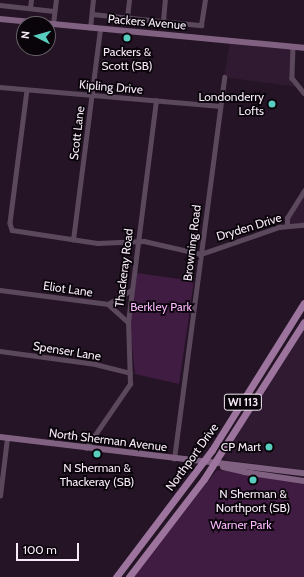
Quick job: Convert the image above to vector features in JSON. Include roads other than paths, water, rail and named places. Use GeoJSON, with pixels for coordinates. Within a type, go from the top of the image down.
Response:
{"type":"FeatureCollection","features":[{"type":"Feature","properties":{"kind":"main road","name":"Northport Drive"},"geometry":{"type":"LineString","coordinates":[[116,577],[203,462],[304,303]]}},
{"type":"Feature","properties":{"kind":"main road","name":"Northport Drive"},"geometry":{"type":"LineString","coordinates":[[129,577],[214,464],[304,322]]}},
{"type":"Feature","properties":{"kind":"main road"},"geometry":{"type":"LineString","coordinates":[[280,359],[281,340]]}},
{"type":"Feature","properties":{"kind":"street"},"geometry":{"type":"LineString","coordinates":[[5,0],[2,6],[54,11]]}},
{"type":"Feature","properties":{"kind":"street"},"geometry":{"type":"LineString","coordinates":[[30,8],[31,0]]}},
{"type":"Feature","properties":{"kind":"street"},"geometry":{"type":"LineString","coordinates":[[54,16],[56,0]]}},
{"type":"Feature","properties":{"kind":"street"},"geometry":{"type":"LineString","coordinates":[[90,28],[93,0]]}},
{"type":"Feature","properties":{"kind":"street"},"geometry":{"type":"LineString","coordinates":[[127,17],[129,0]]}},
{"type":"Feature","properties":{"kind":"street"},"geometry":{"type":"LineString","coordinates":[[163,21],[165,0]]}},
{"type":"Feature","properties":{"kind":"street"},"geometry":{"type":"LineString","coordinates":[[92,14],[201,25],[205,0]]}},
{"type":"Feature","properties":{"kind":"street","name":"Packers Avenue"},"geometry":{"type":"LineString","coordinates":[[0,20],[16,21]]}},
{"type":"Feature","properties":{"kind":"street","name":"Packers Avenue"},"geometry":{"type":"LineString","coordinates":[[56,24],[304,48]]}},
{"type":"Feature","properties":{"kind":"street","name":"Scott Lane"},"geometry":{"type":"LineString","coordinates":[[73,240],[100,29]]}},
{"type":"Feature","properties":{"kind":"street","name":"Packers Avenue"},"geometry":{"type":"LineString","coordinates":[[293,46],[304,45]]}},
{"type":"Feature","properties":{"kind":"street"},"geometry":{"type":"LineString","coordinates":[[293,46],[292,78],[304,93]]}},
{"type":"Feature","properties":{"kind":"street","name":"Browning Road"},"geometry":{"type":"LineString","coordinates":[[174,459],[224,77]]}},
{"type":"Feature","properties":{"kind":"street","name":"Kipling Drive"},"geometry":{"type":"LineString","coordinates":[[0,87],[220,106]]}},
{"type":"Feature","properties":{"kind":"street"},"geometry":{"type":"LineString","coordinates":[[27,90],[10,223],[12,230],[96,243],[138,240],[201,254]]}},
{"type":"Feature","properties":{"kind":"street","name":"Thackeray Road"},"geometry":{"type":"LineString","coordinates":[[86,448],[127,391],[130,373],[128,322],[131,290],[156,101]]}},
{"type":"Feature","properties":{"kind":"street"},"geometry":{"type":"LineString","coordinates":[[287,226],[287,218],[304,191]]}},
{"type":"Feature","properties":{"kind":"street","name":"Dryden Drive"},"geometry":{"type":"LineString","coordinates":[[201,254],[287,226],[304,225]]}},
{"type":"Feature","properties":{"kind":"street","name":"Eliot Lane"},"geometry":{"type":"LineString","coordinates":[[0,290],[108,304],[128,322]]}},
{"type":"Feature","properties":{"kind":"street"},"geometry":{"type":"LineString","coordinates":[[108,304],[131,290]]}},
{"type":"Feature","properties":{"kind":"street","name":"Spenser Lane"},"geometry":{"type":"LineString","coordinates":[[0,351],[95,364],[130,373]]}},
{"type":"Feature","properties":{"kind":"street"},"geometry":{"type":"LineString","coordinates":[[0,496],[3,437]]}},
{"type":"Feature","properties":{"kind":"street","name":"North Sherman Avenue"},"geometry":{"type":"LineString","coordinates":[[3,437],[214,464],[304,473]]}},
{"type":"Feature","properties":{"kind":"street","name":"North Sherman Avenue"},"geometry":{"type":"LineString","coordinates":[[214,464],[239,472],[304,481]]}},
{"type":"Feature","properties":{"kind":"place","name":"Packers & Scott (SB)"},"geometry":{"type":"Point","coordinates":[127,38]}},
{"type":"Feature","properties":{"kind":"place","name":"Londonderry Lofts"},"geometry":{"type":"Point","coordinates":[272,104]}},
{"type":"Feature","properties":{"kind":"place","name":"CP Mart"},"geometry":{"type":"Point","coordinates":[269,447]}},
{"type":"Feature","properties":{"kind":"place","name":"N Sherman & Thackeray (SB)"},"geometry":{"type":"Point","coordinates":[97,454]}},
{"type":"Feature","properties":{"kind":"place","name":"N Sherman & Northport (SB)"},"geometry":{"type":"Point","coordinates":[253,480]}},
{"type":"Feature","properties":{"kind":"park label","name":"Berkley Park"},"geometry":{"type":"Point","coordinates":[161,307]}},
{"type":"Feature","properties":{"kind":"park label","name":"Warner Park"},"geometry":{"type":"Point","coordinates":[241,525]}}]}
